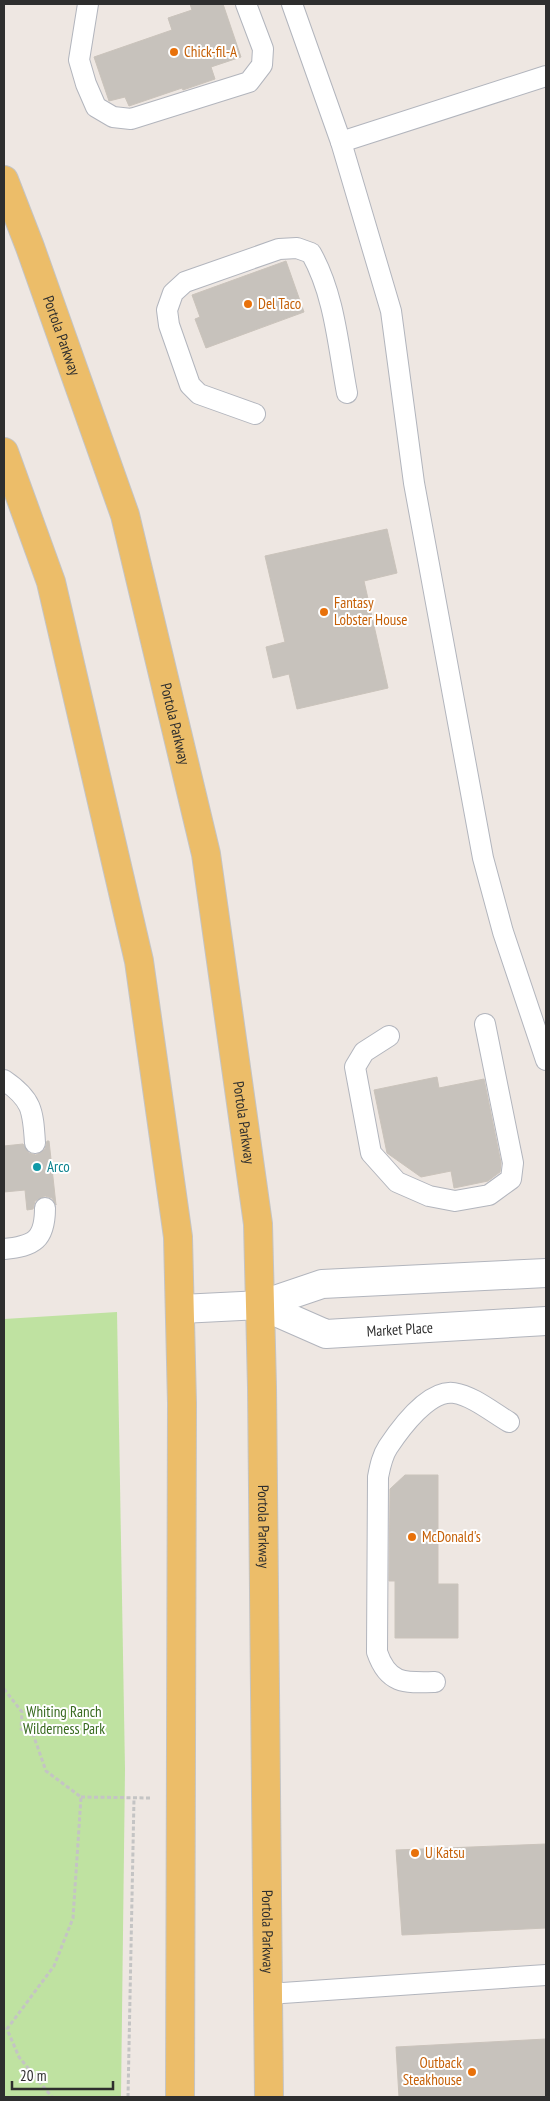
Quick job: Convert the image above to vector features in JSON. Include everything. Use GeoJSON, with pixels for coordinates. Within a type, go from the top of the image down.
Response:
{"type":"FeatureCollection","features":[{"type":"Feature","properties":{"kind":"main road","name":"Portola Parkway"},"geometry":{"type":"LineString","coordinates":[[4,180],[30,247],[124,515],[206,854],[258,1224],[269,2097]]}},
{"type":"Feature","properties":{"kind":"main road"},"geometry":{"type":"LineString","coordinates":[[4,452],[51,582],[139,961],[178,1237],[181,1309],[182,1799],[180,2097]]}},
{"type":"Feature","properties":{"kind":"street","name":"Market Place"},"geometry":{"type":"LineString","coordinates":[[181,1309],[260,1305],[322,1284],[546,1273]]}},
{"type":"Feature","properties":{"kind":"street","name":"Market Place"},"geometry":{"type":"LineString","coordinates":[[260,1305],[326,1334],[546,1321]]}},
{"type":"Feature","properties":{"kind":"lane"},"geometry":{"type":"LineString","coordinates":[[88,4],[79,60],[86,84],[96,107],[113,117],[131,119],[249,82],[262,65],[263,50],[246,4]]}},
{"type":"Feature","properties":{"kind":"lane"},"geometry":{"type":"LineString","coordinates":[[292,4],[340,142],[391,311],[414,483],[483,858],[503,932],[546,1060]]}},
{"type":"Feature","properties":{"kind":"lane"},"geometry":{"type":"LineString","coordinates":[[340,142],[546,76]]}},
{"type":"Feature","properties":{"kind":"lane"},"geometry":{"type":"LineString","coordinates":[[255,414],[199,394],[190,385],[169,325],[167,310],[173,293],[185,282],[279,249],[297,248],[311,253],[321,270],[330,299],[347,393]]}},
{"type":"Feature","properties":{"kind":"lane"},"geometry":{"type":"LineString","coordinates":[[389,1036],[364,1052],[355,1067],[371,1153],[397,1182],[430,1196],[455,1201],[489,1195],[510,1179],[513,1163],[485,1024]]}},
{"type":"Feature","properties":{"kind":"lane"},"geometry":{"type":"LineString","coordinates":[[4,1080],[18,1090],[29,1103],[34,1116],[36,1142]]}},
{"type":"Feature","properties":{"kind":"lane"},"geometry":{"type":"LineString","coordinates":[[4,1249],[23,1247],[37,1240],[45,1223],[45,1208]]}},
{"type":"Feature","properties":{"kind":"lane"},"geometry":{"type":"LineString","coordinates":[[435,1682],[407,1683],[393,1678],[381,1665],[377,1652],[378,1477],[381,1464],[387,1448],[420,1407],[432,1397],[452,1392],[472,1399],[508,1422]]}},
{"type":"Feature","properties":{"kind":"lane"},"geometry":{"type":"LineString","coordinates":[[268,1994],[546,1974]]}},
{"type":"Feature","properties":{"kind":"path"},"geometry":{"type":"LineString","coordinates":[[4,1689],[22,1712],[21,1729],[33,1734],[46,1771],[81,1797],[182,1799]]}},
{"type":"Feature","properties":{"kind":"path"},"geometry":{"type":"LineString","coordinates":[[52,2097],[19,2057],[7,2030],[54,1966],[73,1918],[81,1797]]}},
{"type":"Feature","properties":{"kind":"path"},"geometry":{"type":"LineString","coordinates":[[128,2097],[134,1798]]}},
{"type":"Feature","properties":{"kind":"green space","name":"Whiting Ranch Wilderness Park"},"geometry":{"type":"Polygon","coordinates":[[[117,1312],[125,1769],[121,2097],[4,2097],[4,1319],[117,1312]]]}},
{"type":"Feature","properties":{"kind":"building","name":"Chick-fil-A"},"geometry":{"type":"Polygon","coordinates":[[[190,4],[223,4],[241,57],[211,67],[215,79],[183,90],[182,88],[129,106],[125,97],[109,101],[94,57],[172,30],[168,18],[192,10],[190,4]]]}},
{"type":"Feature","properties":{"kind":"building","name":"Del Taco"},"geometry":{"type":"Polygon","coordinates":[[[286,261],[304,312],[206,348],[195,319],[200,317],[192,295],[286,261]]]}},
{"type":"Feature","properties":{"kind":"building","name":"Fantasy Lobster House"},"geometry":{"type":"Polygon","coordinates":[[[387,529],[397,573],[364,581],[388,688],[297,709],[289,674],[273,678],[266,647],[285,642],[265,556],[387,529]]]}},
{"type":"Feature","properties":{"kind":"building"},"geometry":{"type":"Polygon","coordinates":[[[437,1077],[439,1088],[484,1079],[501,1163],[500,1172],[488,1181],[454,1188],[451,1171],[421,1177],[387,1153],[374,1090],[437,1077]]]}},
{"type":"Feature","properties":{"kind":"building","name":"Arco"},"geometry":{"type":"Polygon","coordinates":[[[47,1141],[49,1141],[56,1205],[52,1198],[45,1196],[35,1201],[33,1209],[27,1210],[25,1190],[4,1192],[4,1146],[23,1144],[29,1153],[36,1155],[45,1149],[47,1141]]]}},
{"type":"Feature","properties":{"kind":"building","name":"McDonald's"},"geometry":{"type":"Polygon","coordinates":[[[405,1475],[438,1475],[438,1584],[458,1584],[458,1638],[395,1638],[395,1581],[389,1581],[390,1489],[405,1475]]]}},
{"type":"Feature","properties":{"kind":"building"},"geometry":{"type":"Polygon","coordinates":[[[546,1844],[546,1928],[402,1935],[396,1850],[546,1844]]]}},
{"type":"Feature","properties":{"kind":"building","name":"Outback Steakhouse"},"geometry":{"type":"Polygon","coordinates":[[[546,2039],[546,2097],[399,2097],[396,2047],[546,2039]]]}},
{"type":"Feature","properties":{"kind":"place","name":"Chick-fil-A"},"geometry":{"type":"Point","coordinates":[174,52]}},
{"type":"Feature","properties":{"kind":"place","name":"Del Taco"},"geometry":{"type":"Point","coordinates":[248,304]}},
{"type":"Feature","properties":{"kind":"place","name":"Fantasy Lobster House"},"geometry":{"type":"Point","coordinates":[324,612]}},
{"type":"Feature","properties":{"kind":"place","name":"Arco"},"geometry":{"type":"Point","coordinates":[37,1167]}},
{"type":"Feature","properties":{"kind":"place","name":"McDonald's"},"geometry":{"type":"Point","coordinates":[412,1537]}},
{"type":"Feature","properties":{"kind":"place","name":"U Katsu"},"geometry":{"type":"Point","coordinates":[415,1853]}},
{"type":"Feature","properties":{"kind":"place","name":"Outback Steakhouse"},"geometry":{"type":"Point","coordinates":[472,2072]}}]}
